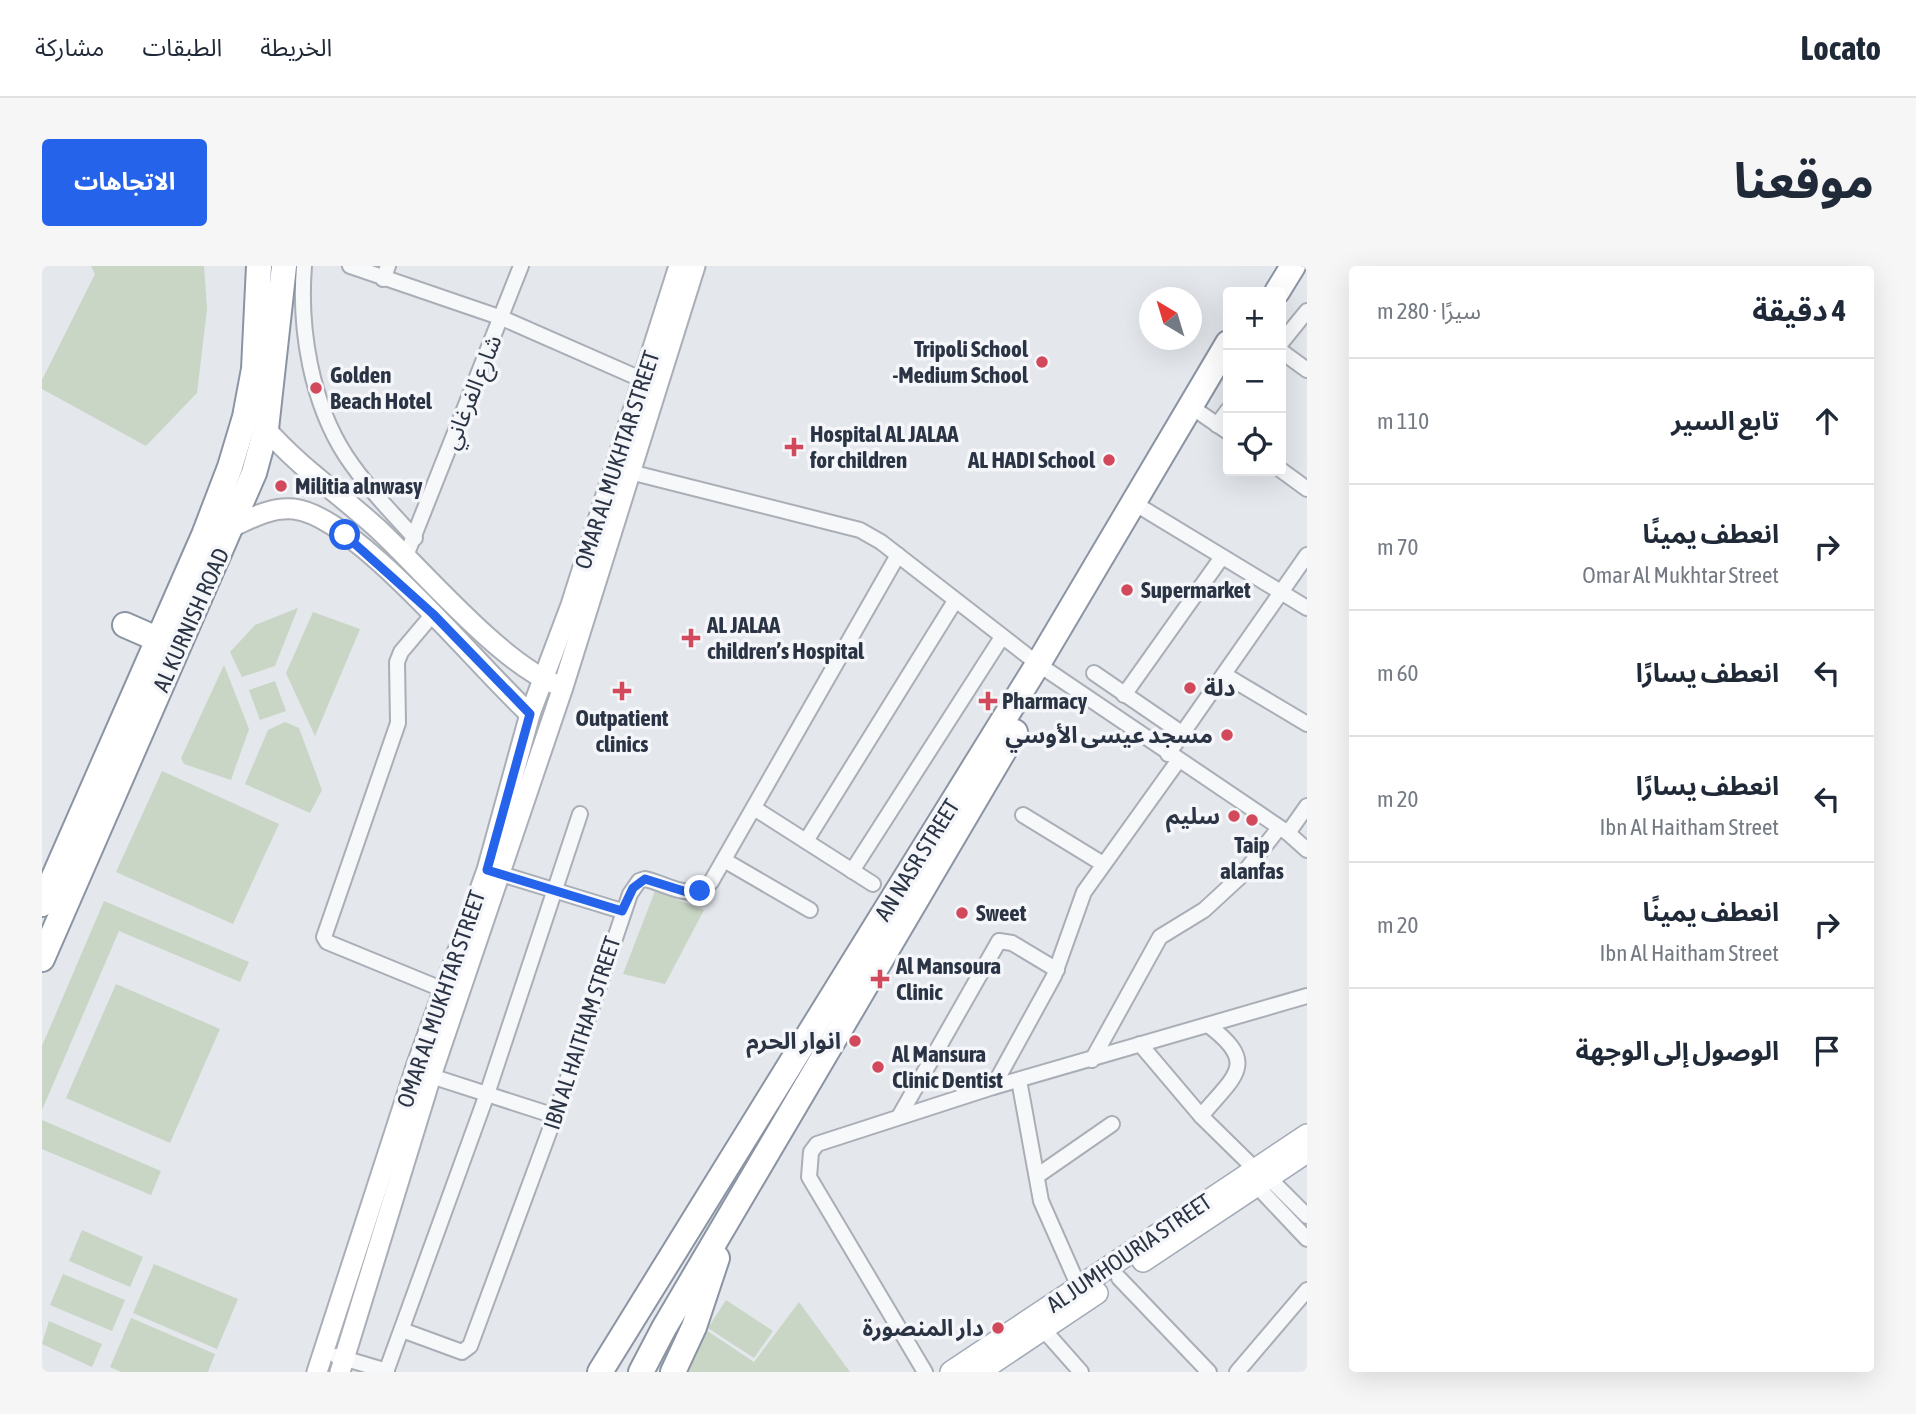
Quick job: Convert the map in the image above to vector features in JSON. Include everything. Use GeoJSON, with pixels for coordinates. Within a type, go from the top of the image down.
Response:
{"type":"FeatureCollection","features":[{"type":"Feature","properties":{"kind":"highway","name":"AL KURNISH ROAD"},"geometry":{"type":"LineString","coordinates":[[42,904],[208,524],[245,417],[254,369],[259,266]]}},
{"type":"Feature","properties":{"kind":"highway","name":"AL KURNISH ROAD"},"geometry":{"type":"LineString","coordinates":[[42,959],[234,526],[254,473],[265,429],[284,266]]}},
{"type":"Feature","properties":{"kind":"highway"},"geometry":{"type":"LineString","coordinates":[[1261,287],[1273,266]]}},
{"type":"Feature","properties":{"kind":"highway"},"geometry":{"type":"LineString","coordinates":[[1280,287],[1293,266]]}},
{"type":"Feature","properties":{"kind":"highway","name":"AN NASR STREET"},"geometry":{"type":"LineString","coordinates":[[1210,419],[1227,350]]}},
{"type":"Feature","properties":{"kind":"highway","name":"AN NASR STREET"},"geometry":{"type":"LineString","coordinates":[[728,1220],[1139,506],[1210,419],[1223,385]]}},
{"type":"Feature","properties":{"kind":"highway"},"geometry":{"type":"LineString","coordinates":[[125,625],[158,639]]}},
{"type":"Feature","properties":{"kind":"highway","name":"AN NASR STREET"},"geometry":{"type":"LineString","coordinates":[[600,1372],[1044,669]]}},
{"type":"Feature","properties":{"kind":"highway"},"geometry":{"type":"LineString","coordinates":[[641,1372],[728,1220]]}},
{"type":"Feature","properties":{"kind":"highway"},"geometry":{"type":"LineString","coordinates":[[673,1372],[694,1327],[728,1220]]}},
{"type":"Feature","properties":{"kind":"main road","name":"OMAR AL MUKHTAR STREET"},"geometry":{"type":"LineString","coordinates":[[317,1372],[444,990],[494,872],[563,687],[594,559],[643,380],[679,266]]}},
{"type":"Feature","properties":{"kind":"main road","name":"OMAR AL MUKHTAR STREET"},"geometry":{"type":"LineString","coordinates":[[342,1365],[494,872],[530,714],[630,472],[695,266]]}},
{"type":"Feature","properties":{"kind":"main road"},"geometry":{"type":"LineString","coordinates":[[265,429],[289,454],[406,556],[475,624],[543,679],[563,687]]}},
{"type":"Feature","properties":{"kind":"main road"},"geometry":{"type":"LineString","coordinates":[[234,526],[267,511],[294,509],[317,515],[333,523],[433,614],[530,714]]}},
{"type":"Feature","properties":{"kind":"main road","name":"AL JUMHOURIA STREET"},"geometry":{"type":"LineString","coordinates":[[979,1372],[1119,1278],[1260,1177],[1307,1135]]}},
{"type":"Feature","properties":{"kind":"main road","name":"AL JUMHOURIA STREET"},"geometry":{"type":"LineString","coordinates":[[951,1372],[1079,1287],[1260,1177],[1307,1152]]}},
{"type":"Feature","properties":{"kind":"street"},"geometry":{"type":"LineString","coordinates":[[304,266],[303,324],[306,352],[338,441],[378,498],[415,538]]}},
{"type":"Feature","properties":{"kind":"street"},"geometry":{"type":"LineString","coordinates":[[350,266],[385,273],[502,318],[643,380]]}},
{"type":"Feature","properties":{"kind":"street","name":"شارع الفرغاني"},"geometry":{"type":"LineString","coordinates":[[406,556],[521,266]]}},
{"type":"Feature","properties":{"kind":"street"},"geometry":{"type":"LineString","coordinates":[[1286,337],[1307,311]]}},
{"type":"Feature","properties":{"kind":"street"},"geometry":{"type":"LineString","coordinates":[[1286,355],[1307,370]]}},
{"type":"Feature","properties":{"kind":"street"},"geometry":{"type":"LineString","coordinates":[[630,472],[860,530],[898,555],[1044,669],[1283,830],[1307,850]]}},
{"type":"Feature","properties":{"kind":"street"},"geometry":{"type":"LineString","coordinates":[[1286,474],[1307,489]]}},
{"type":"Feature","properties":{"kind":"street"},"geometry":{"type":"LineString","coordinates":[[1139,506],[1307,608]]}},
{"type":"Feature","properties":{"kind":"street","name":"IBN AL HAITHAM STREET"},"geometry":{"type":"LineString","coordinates":[[402,1330],[448,1349],[462,1352],[470,1346],[555,1116],[622,911],[639,881],[650,881],[690,893],[700,891],[711,882],[898,555]]}},
{"type":"Feature","properties":{"kind":"street"},"geometry":{"type":"LineString","coordinates":[[993,1087],[1057,970],[1079,904],[1173,757],[1183,734],[1307,555]]}},
{"type":"Feature","properties":{"kind":"street"},"geometry":{"type":"LineString","coordinates":[[1124,695],[1222,557]]}},
{"type":"Feature","properties":{"kind":"street"},"geometry":{"type":"LineString","coordinates":[[806,841],[955,601]]}},
{"type":"Feature","properties":{"kind":"street"},"geometry":{"type":"LineString","coordinates":[[433,614],[401,652],[397,662],[398,723],[324,937],[327,942],[444,990]]}},
{"type":"Feature","properties":{"kind":"street"},"geometry":{"type":"LineString","coordinates":[[852,871],[1002,637]]}},
{"type":"Feature","properties":{"kind":"street"},"geometry":{"type":"LineString","coordinates":[[1094,673],[1183,734]]}},
{"type":"Feature","properties":{"kind":"street"},"geometry":{"type":"LineString","coordinates":[[1225,675],[1307,724]]}},
{"type":"Feature","properties":{"kind":"street"},"geometry":{"type":"LineString","coordinates":[[1092,1060],[1160,937],[1204,910],[1242,875],[1307,806]]}},
{"type":"Feature","properties":{"kind":"street"},"geometry":{"type":"LineString","coordinates":[[754,808],[873,884]]}},
{"type":"Feature","properties":{"kind":"street"},"geometry":{"type":"LineString","coordinates":[[325,1353],[342,1365],[386,1372],[487,1094],[580,814]]}},
{"type":"Feature","properties":{"kind":"street"},"geometry":{"type":"LineString","coordinates":[[1023,815],[1103,864]]}},
{"type":"Feature","properties":{"kind":"street"},"geometry":{"type":"LineString","coordinates":[[724,860],[810,910]]}},
{"type":"Feature","properties":{"kind":"street"},"geometry":{"type":"LineString","coordinates":[[494,872],[622,911]]}},
{"type":"Feature","properties":{"kind":"street"},"geometry":{"type":"LineString","coordinates":[[900,1115],[999,941],[1012,943],[1057,970]]}},
{"type":"Feature","properties":{"kind":"street"},"geometry":{"type":"LineString","coordinates":[[925,1372],[809,1177],[811,1152],[817,1144],[900,1115],[1307,996]]}},
{"type":"Feature","properties":{"kind":"street"},"geometry":{"type":"LineString","coordinates":[[1201,1116],[1236,1074],[1238,1063],[1230,1042],[1208,1025]]}},
{"type":"Feature","properties":{"kind":"street"},"geometry":{"type":"LineString","coordinates":[[1140,1044],[1201,1116],[1260,1177],[1307,1216]]}},
{"type":"Feature","properties":{"kind":"street"},"geometry":{"type":"LineString","coordinates":[[431,1076],[555,1116]]}},
{"type":"Feature","properties":{"kind":"street"},"geometry":{"type":"LineString","coordinates":[[1019,1080],[1046,1213],[1079,1287]]}},
{"type":"Feature","properties":{"kind":"street"},"geometry":{"type":"LineString","coordinates":[[1037,1176],[1112,1124]]}},
{"type":"Feature","properties":{"kind":"street"},"geometry":{"type":"LineString","coordinates":[[1260,1177],[1307,1239]]}},
{"type":"Feature","properties":{"kind":"street"},"geometry":{"type":"LineString","coordinates":[[1119,1278],[1209,1372]]}},
{"type":"Feature","properties":{"kind":"street"},"geometry":{"type":"LineString","coordinates":[[1237,1372],[1307,1290]]}},
{"type":"Feature","properties":{"kind":"street"},"geometry":{"type":"LineString","coordinates":[[1044,1329],[1081,1372]]}},
{"type":"Feature","properties":{"kind":"green space"},"geometry":{"type":"Polygon","coordinates":[[[91,266],[204,266],[207,309],[197,393],[146,446],[42,389],[42,380],[95,274],[91,266]]]}},
{"type":"Feature","properties":{"kind":"green space"},"geometry":{"type":"Polygon","coordinates":[[[298,608],[275,666],[242,677],[230,652],[255,625],[298,608]]]}},
{"type":"Feature","properties":{"kind":"green space"},"geometry":{"type":"Polygon","coordinates":[[[313,612],[360,629],[315,736],[286,673],[313,612]]]}},
{"type":"Feature","properties":{"kind":"green space"},"geometry":{"type":"Polygon","coordinates":[[[224,665],[249,729],[231,780],[184,764],[181,758],[224,665]]]}},
{"type":"Feature","properties":{"kind":"green space"},"geometry":{"type":"Polygon","coordinates":[[[275,681],[286,711],[260,720],[249,690],[275,681]]]}},
{"type":"Feature","properties":{"kind":"green space"},"geometry":{"type":"Polygon","coordinates":[[[285,722],[299,728],[322,790],[310,813],[245,784],[268,730],[285,722]]]}},
{"type":"Feature","properties":{"kind":"green space"},"geometry":{"type":"Polygon","coordinates":[[[162,771],[279,824],[233,924],[116,872],[162,771]]]}},
{"type":"Feature","properties":{"kind":"green space"},"geometry":{"type":"Polygon","coordinates":[[[655,891],[704,910],[665,984],[623,974],[655,891]]]}},
{"type":"Feature","properties":{"kind":"green space"},"geometry":{"type":"Polygon","coordinates":[[[104,901],[249,962],[240,982],[119,931],[42,1110],[42,1046],[104,901]]]}},
{"type":"Feature","properties":{"kind":"green space"},"geometry":{"type":"Polygon","coordinates":[[[116,984],[220,1029],[170,1143],[66,1098],[116,984]]]}},
{"type":"Feature","properties":{"kind":"green space"},"geometry":{"type":"Polygon","coordinates":[[[42,1120],[161,1171],[151,1195],[42,1149],[42,1120]]]}},
{"type":"Feature","properties":{"kind":"green space"},"geometry":{"type":"Polygon","coordinates":[[[82,1230],[143,1257],[130,1287],[69,1261],[82,1230]]]}},
{"type":"Feature","properties":{"kind":"green space"},"geometry":{"type":"Polygon","coordinates":[[[154,1264],[238,1299],[217,1349],[133,1313],[154,1264]]]}},
{"type":"Feature","properties":{"kind":"green space"},"geometry":{"type":"Polygon","coordinates":[[[63,1274],[125,1300],[112,1331],[50,1305],[63,1274]]]}},
{"type":"Feature","properties":{"kind":"green space"},"geometry":{"type":"Polygon","coordinates":[[[726,1300],[773,1331],[754,1358],[708,1328],[726,1300]]]}},
{"type":"Feature","properties":{"kind":"green space"},"geometry":{"type":"Polygon","coordinates":[[[799,1302],[850,1372],[688,1372],[703,1328],[754,1362],[799,1302]]]}},
{"type":"Feature","properties":{"kind":"green space"},"geometry":{"type":"Polygon","coordinates":[[[131,1318],[215,1354],[208,1372],[121,1372],[110,1367],[131,1318]]]}},
{"type":"Feature","properties":{"kind":"green space"},"geometry":{"type":"Polygon","coordinates":[[[49,1321],[102,1344],[92,1367],[42,1344],[49,1321]]]}},
{"type":"Feature","properties":{"kind":"place","name":"Tripoli School -Medium School"},"geometry":{"type":"Point","coordinates":[1042,362]}},
{"type":"Feature","properties":{"kind":"place","name":"Golden Beach Hotel"},"geometry":{"type":"Point","coordinates":[316,388]}},
{"type":"Feature","properties":{"kind":"place","name":"Hospital AL JALAA for children"},"geometry":{"type":"Point","coordinates":[794,447]}},
{"type":"Feature","properties":{"kind":"place","name":"AL HADI School"},"geometry":{"type":"Point","coordinates":[1109,460]}},
{"type":"Feature","properties":{"kind":"place","name":"Militia alnwasy"},"geometry":{"type":"Point","coordinates":[281,486]}},
{"type":"Feature","properties":{"kind":"place","name":"Supermarket"},"geometry":{"type":"Point","coordinates":[1127,590]}},
{"type":"Feature","properties":{"kind":"place","name":"AL JALAA children’s Hospital"},"geometry":{"type":"Point","coordinates":[691,638]}},
{"type":"Feature","properties":{"kind":"place","name":"دلة"},"geometry":{"type":"Point","coordinates":[1190,688]}},
{"type":"Feature","properties":{"kind":"place","name":"Outpatient clinics"},"geometry":{"type":"Point","coordinates":[622,691]}},
{"type":"Feature","properties":{"kind":"place","name":"Pharmacy"},"geometry":{"type":"Point","coordinates":[988,701]}},
{"type":"Feature","properties":{"kind":"place","name":"مسجد عيسى الأوسي"},"geometry":{"type":"Point","coordinates":[1227,735]}},
{"type":"Feature","properties":{"kind":"place","name":"سليم"},"geometry":{"type":"Point","coordinates":[1234,816]}},
{"type":"Feature","properties":{"kind":"place","name":"Taip alanfas"},"geometry":{"type":"Point","coordinates":[1252,820]}},
{"type":"Feature","properties":{"kind":"place","name":"Sweet"},"geometry":{"type":"Point","coordinates":[962,913]}},
{"type":"Feature","properties":{"kind":"place","name":"Al Mansoura Clinic"},"geometry":{"type":"Point","coordinates":[880,979]}},
{"type":"Feature","properties":{"kind":"place","name":"انوار الحرم"},"geometry":{"type":"Point","coordinates":[855,1041]}},
{"type":"Feature","properties":{"kind":"place","name":"Al Mansura Clinic Dentist"},"geometry":{"type":"Point","coordinates":[878,1067]}},
{"type":"Feature","properties":{"kind":"place","name":"دار المنصورة"},"geometry":{"type":"Point","coordinates":[998,1328]}},
{"type":"Feature","properties":{"kind":"route"},"geometry":{"type":"LineString","coordinates":[[345,535],[395,577],[530,714],[487,870],[622,911],[633,888],[645,879],[690,893],[700,891]]}}]}
